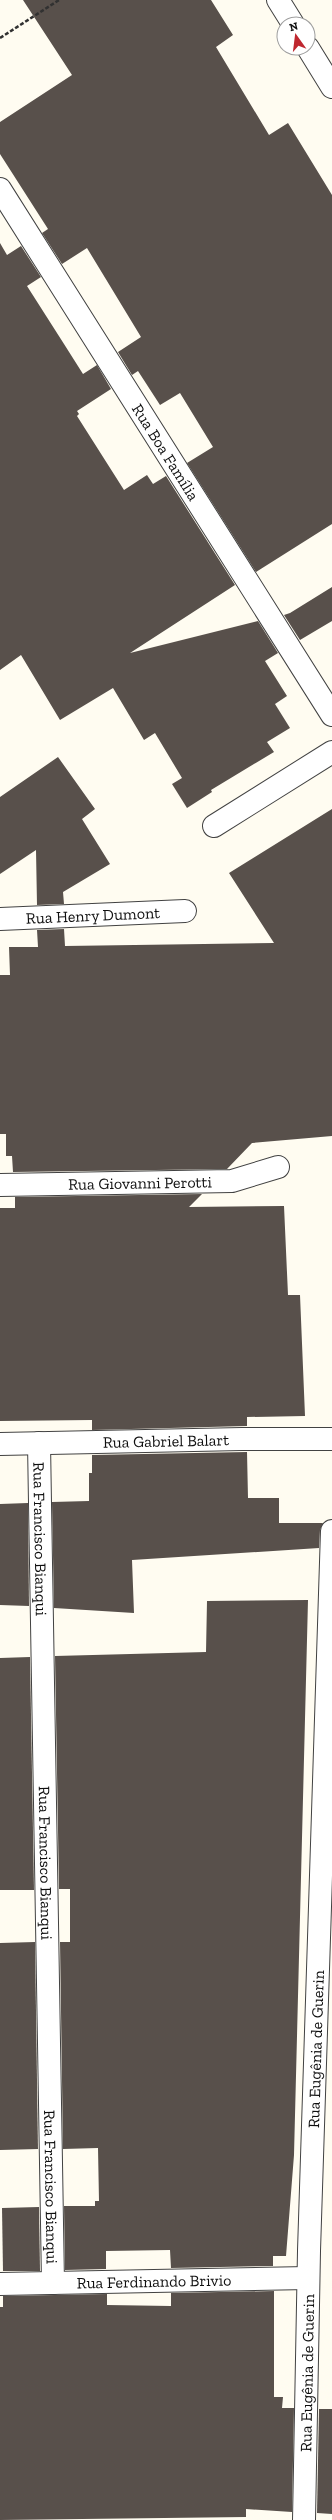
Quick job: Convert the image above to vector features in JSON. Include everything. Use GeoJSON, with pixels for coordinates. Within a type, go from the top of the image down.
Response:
{"type":"FeatureCollection","features":[{"type":"Feature","properties":{"kind":"street"},"geometry":{"type":"LineString","coordinates":[[278,0],[288,16]]}},
{"type":"Feature","properties":{"kind":"street"},"geometry":{"type":"LineString","coordinates":[[313,56],[332,87]]}},
{"type":"Feature","properties":{"kind":"street","name":"Rua Boa Família"},"geometry":{"type":"LineString","coordinates":[[0,189],[332,715]]}},
{"type":"Feature","properties":{"kind":"street"},"geometry":{"type":"LineString","coordinates":[[214,826],[332,752]]}},
{"type":"Feature","properties":{"kind":"street","name":"Rua Henry Dumont"},"geometry":{"type":"LineString","coordinates":[[0,919],[186,911]]}},
{"type":"Feature","properties":{"kind":"street","name":"Rua Giovanni Perotti"},"geometry":{"type":"LineString","coordinates":[[0,1185],[232,1181],[278,1168]]}},
{"type":"Feature","properties":{"kind":"street","name":"Rua Gabriel Balart"},"geometry":{"type":"LineString","coordinates":[[0,1444],[235,1439],[332,1439]]}},
{"type":"Feature","properties":{"kind":"street","name":"Rua Francisco Bianqui"},"geometry":{"type":"LineString","coordinates":[[40,1443],[53,2283]]}},
{"type":"Feature","properties":{"kind":"street","name":"Rua Eugênia de Guerin"},"geometry":{"type":"LineString","coordinates":[[304,2520],[308,2278],[332,1531]]}},
{"type":"Feature","properties":{"kind":"street","name":"Rua Ferdinando Brivio"},"geometry":{"type":"LineString","coordinates":[[0,2284],[308,2278]]}},
{"type":"Feature","properties":{"kind":"path"},"geometry":{"type":"LineString","coordinates":[[0,38],[59,0]]}},
{"type":"Feature","properties":{"kind":"building"},"geometry":{"type":"Polygon","coordinates":[[[23,0],[211,0],[233,35],[216,47],[269,135],[288,123],[332,195],[332,524],[256,572],[187,463],[213,447],[180,393],[160,405],[138,371],[132,375],[118,352],[141,337],[87,248],[62,264],[42,233],[48,229],[0,154],[0,122],[72,75],[23,0]]]}},
{"type":"Feature","properties":{"kind":"building"},"geometry":{"type":"Polygon","coordinates":[[[0,243],[7,255],[21,246],[41,277],[27,286],[83,374],[97,365],[111,389],[77,411],[79,414],[77,416],[124,490],[147,475],[153,484],[166,476],[235,585],[130,653],[258,621],[278,653],[265,661],[287,696],[275,704],[290,728],[267,742],[274,752],[211,790],[212,792],[187,808],[172,784],[182,778],[155,733],[144,740],[113,688],[60,720],[21,655],[0,670],[0,243]]]}},
{"type":"Feature","properties":{"kind":"building"},"geometry":{"type":"Polygon","coordinates":[[[332,587],[332,621],[300,640],[284,615],[290,613],[332,587]]]}},
{"type":"Feature","properties":{"kind":"building"},"geometry":{"type":"Polygon","coordinates":[[[58,757],[95,809],[82,819],[110,864],[63,892],[64,904],[37,905],[36,850],[0,874],[0,797],[58,757]]]}},
{"type":"Feature","properties":{"kind":"building"},"geometry":{"type":"Polygon","coordinates":[[[332,809],[332,1136],[252,1143],[227,1169],[13,1172],[12,1156],[6,1156],[6,1134],[0,1134],[0,975],[10,975],[9,947],[38,947],[37,930],[64,929],[65,946],[274,943],[229,873],[332,809]]]}},
{"type":"Feature","properties":{"kind":"building"},"geometry":{"type":"Polygon","coordinates":[[[202,1194],[189,1207],[284,1206],[288,1295],[300,1295],[305,1416],[247,1417],[247,1426],[92,1430],[92,1420],[0,1421],[0,1208],[15,1208],[15,1197],[202,1194]]]}},
{"type":"Feature","properties":{"kind":"building"},"geometry":{"type":"Polygon","coordinates":[[[247,1452],[248,1498],[279,1498],[279,1523],[323,1523],[320,1530],[319,1548],[132,1560],[134,1613],[54,1608],[52,1502],[89,1501],[89,1473],[92,1473],[92,1455],[247,1452]]]}},
{"type":"Feature","properties":{"kind":"building"},"geometry":{"type":"Polygon","coordinates":[[[28,1503],[29,1606],[0,1605],[0,1504],[28,1503]]]}},
{"type":"Feature","properties":{"kind":"building"},"geometry":{"type":"Polygon","coordinates":[[[308,1600],[294,2155],[286,2256],[273,2256],[273,2266],[171,2268],[170,2250],[106,2251],[106,2269],[65,2270],[64,2206],[95,2206],[95,2201],[99,2201],[98,2148],[63,2149],[60,1942],[70,1942],[70,1889],[59,1889],[55,1656],[206,1652],[207,1601],[308,1600]]]}},
{"type":"Feature","properties":{"kind":"building"},"geometry":{"type":"Polygon","coordinates":[[[30,1657],[34,1890],[0,1890],[0,1658],[30,1657]]]}},
{"type":"Feature","properties":{"kind":"building"},"geometry":{"type":"Polygon","coordinates":[[[35,1942],[38,2149],[0,2150],[0,1943],[35,1942]]]}},
{"type":"Feature","properties":{"kind":"building"},"geometry":{"type":"Polygon","coordinates":[[[39,2207],[40,2271],[3,2271],[2,2208],[39,2207]]]}},
{"type":"Feature","properties":{"kind":"building"},"geometry":{"type":"Polygon","coordinates":[[[274,2291],[274,2397],[283,2397],[282,2408],[294,2408],[292,2512],[246,2509],[246,2517],[0,2520],[0,2307],[3,2307],[3,2296],[107,2294],[107,2305],[171,2306],[171,2293],[274,2291]]]}},
{"type":"Feature","properties":{"kind":"building"},"geometry":{"type":"Polygon","coordinates":[[[319,2409],[332,2409],[332,2514],[317,2513],[319,2409]]]}}]}
